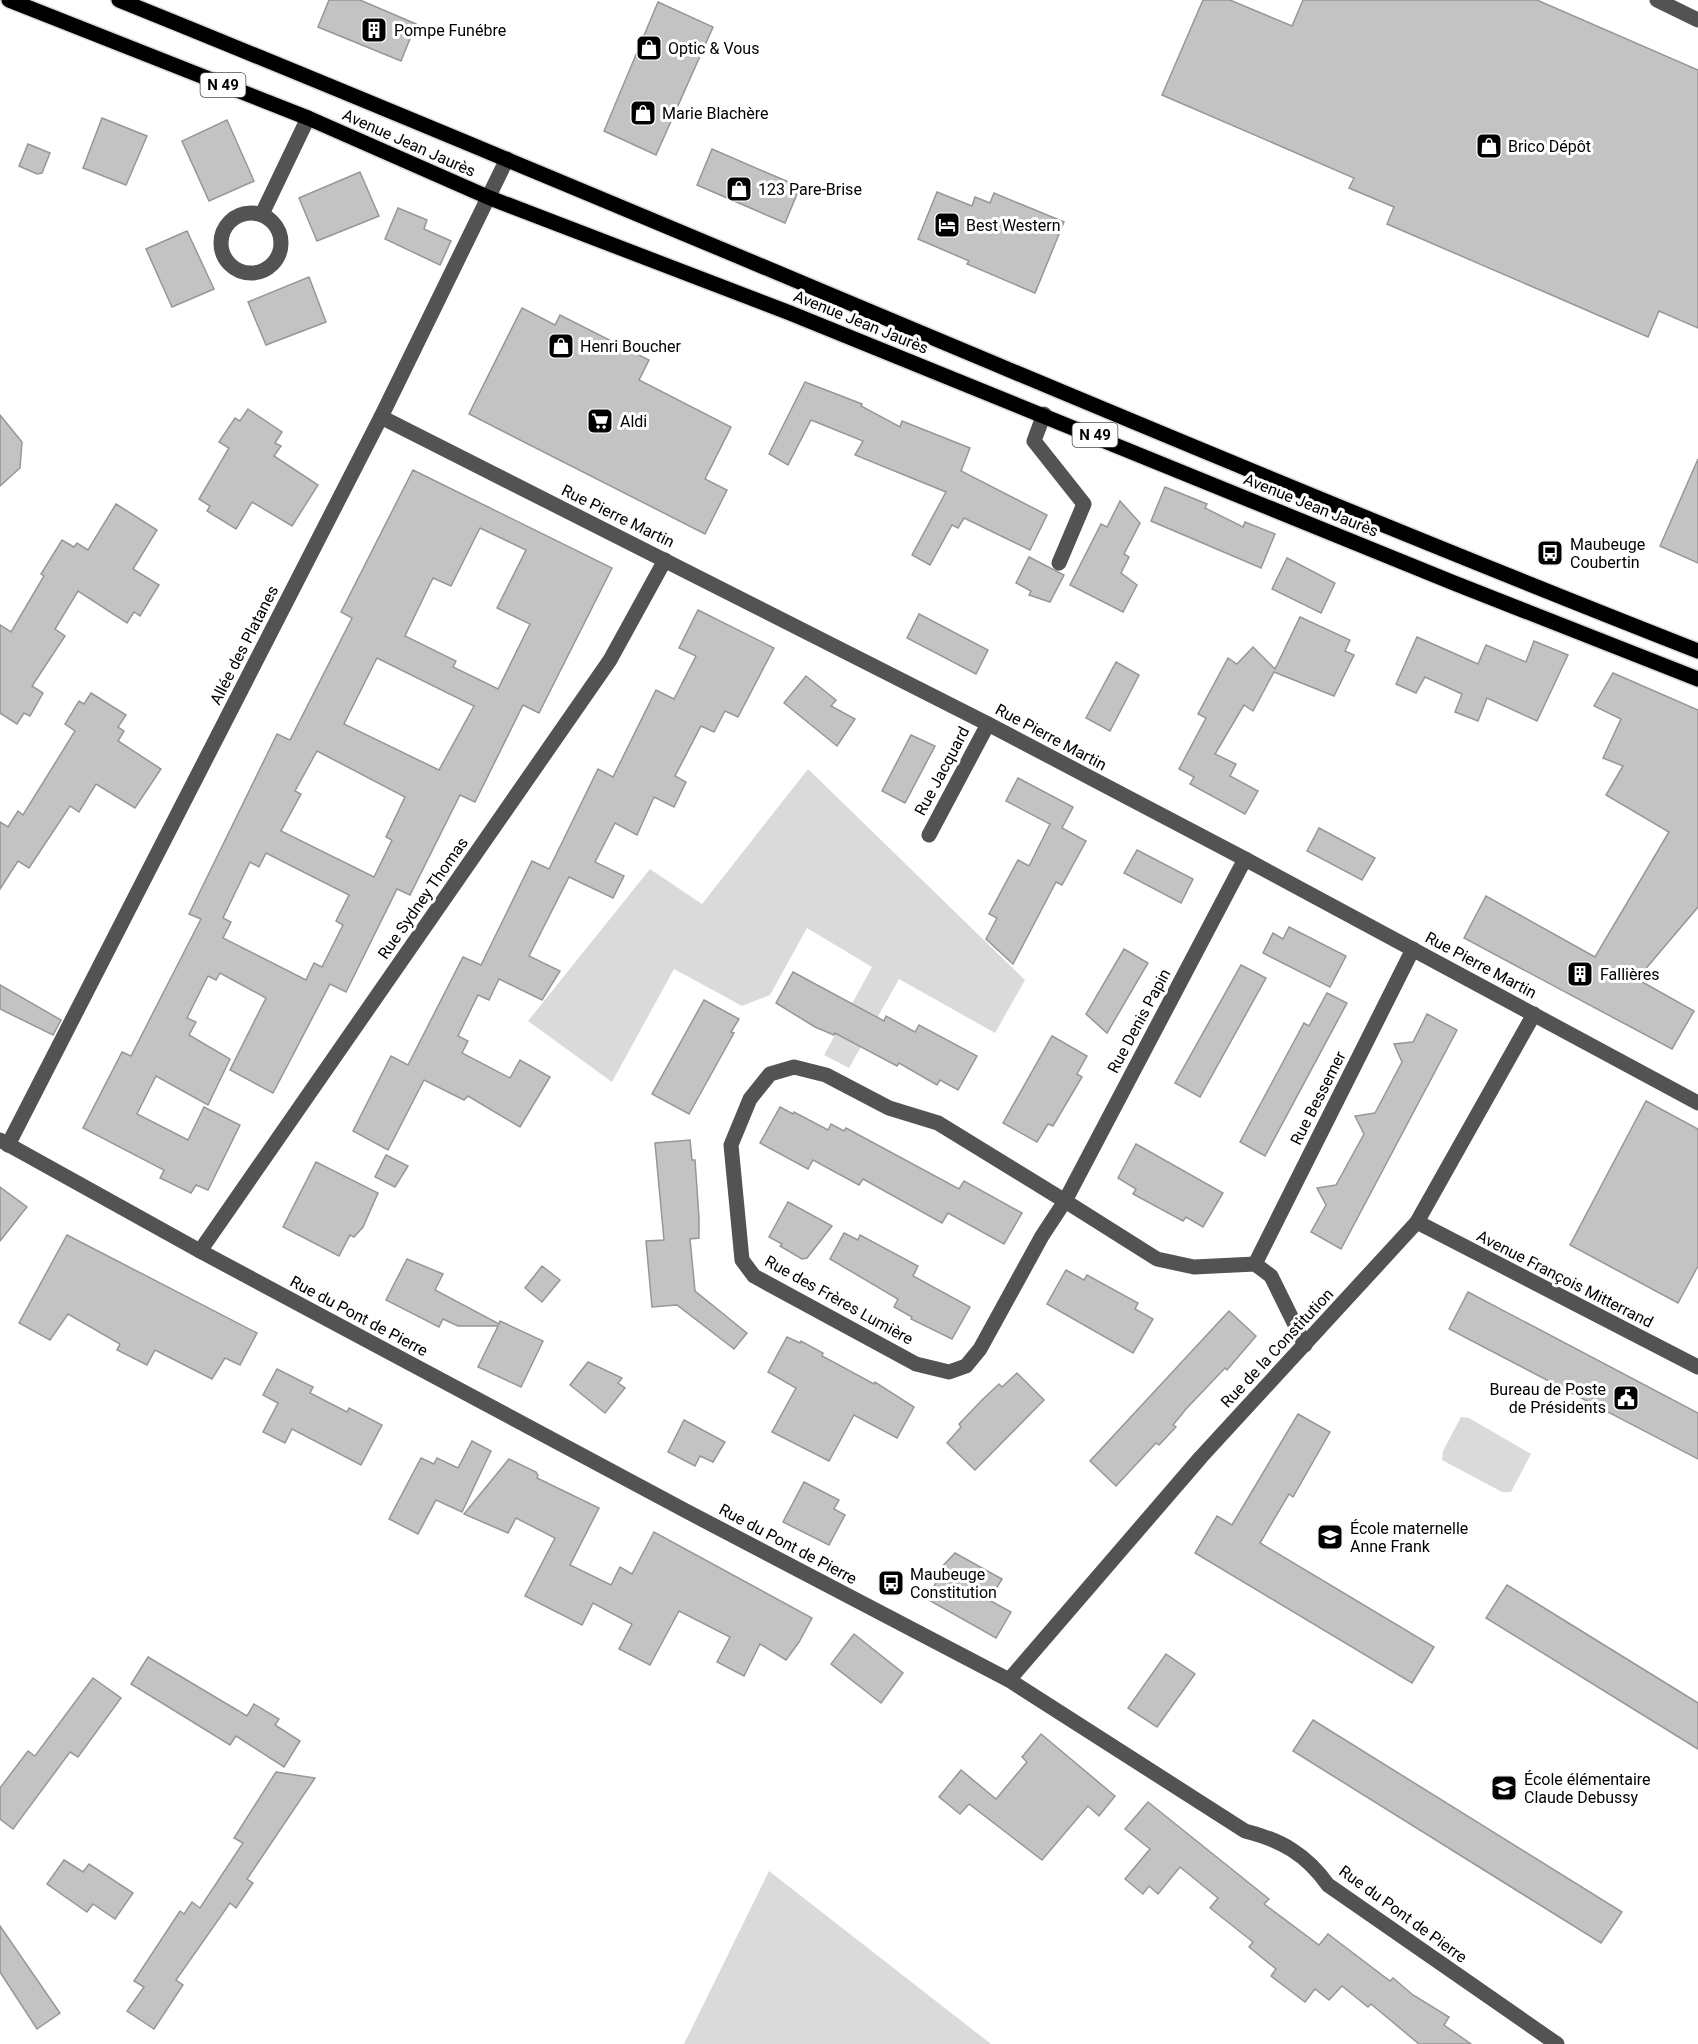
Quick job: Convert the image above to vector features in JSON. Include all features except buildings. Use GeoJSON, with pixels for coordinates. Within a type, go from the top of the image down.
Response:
{"type":"FeatureCollection","features":[{"type":"Feature","properties":{"kind":"main road","name":"Avenue Jean Jaurès"},"geometry":{"type":"LineString","coordinates":[[9,0],[308,118],[490,198],[790,313],[1044,414],[1443,579],[1698,680]]}},
{"type":"Feature","properties":{"kind":"main road","name":"Avenue Jean Jaurès"},"geometry":{"type":"LineString","coordinates":[[119,0],[507,159],[1448,553],[1698,651]]}},
{"type":"Feature","properties":{"kind":"street"},"geometry":{"type":"LineString","coordinates":[[1657,0],[1698,20]]}},
{"type":"Feature","properties":{"kind":"street"},"geometry":{"type":"LineString","coordinates":[[262,214],[308,118]]}},
{"type":"Feature","properties":{"kind":"street","name":"Allée des Platanes"},"geometry":{"type":"LineString","coordinates":[[4,1143],[381,417],[490,198],[507,159]]}},
{"type":"Feature","properties":{"kind":"street"},"geometry":{"type":"LineString","coordinates":[[250,212],[262,214],[272,221],[279,231],[281,243],[279,255],[272,265],[262,272],[250,274],[239,271],[229,265],[222,255],[220,243],[222,231],[229,221],[239,215],[250,212]]}},
{"type":"Feature","properties":{"kind":"street"},"geometry":{"type":"LineString","coordinates":[[1044,414],[1034,441],[1084,504],[1059,563]]}},
{"type":"Feature","properties":{"kind":"street","name":"Rue Pierre Martin"},"geometry":{"type":"LineString","coordinates":[[381,417],[988,724],[1245,859],[1698,1103]]}},
{"type":"Feature","properties":{"kind":"street","name":"Rue Sydney Thomas"},"geometry":{"type":"LineString","coordinates":[[200,1251],[609,660],[665,560]]}},
{"type":"Feature","properties":{"kind":"street","name":"Rue Jacquard"},"geometry":{"type":"LineString","coordinates":[[929,835],[988,724]]}},
{"type":"Feature","properties":{"kind":"street","name":"Rue Denis Papin"},"geometry":{"type":"LineString","coordinates":[[1065,1201],[1245,859]]}},
{"type":"Feature","properties":{"kind":"street","name":"Rue Bessemer"},"geometry":{"type":"LineString","coordinates":[[1255,1264],[1413,949]]}},
{"type":"Feature","properties":{"kind":"street","name":"Rue de la Constitution"},"geometry":{"type":"LineString","coordinates":[[1009,1680],[1201,1457],[1417,1222],[1534,1014]]}},
{"type":"Feature","properties":{"kind":"street","name":"Rue des Frères Lumière"},"geometry":{"type":"LineString","coordinates":[[1065,1201],[980,1349],[966,1366],[949,1372],[916,1364],[754,1276],[742,1260],[730,1145],[750,1099],[770,1074],[794,1067],[826,1075],[889,1108],[938,1123],[1065,1201],[1157,1259],[1194,1267],[1255,1264]]}},
{"type":"Feature","properties":{"kind":"street","name":"Rue du Pont de Pierre"},"geometry":{"type":"LineString","coordinates":[[4,1143],[200,1251],[1009,1680],[1245,1831],[1268,1836],[1292,1847],[1315,1866],[1328,1885],[1557,2044]]}},
{"type":"Feature","properties":{"kind":"street","name":"Avenue François Mitterrand"},"geometry":{"type":"LineString","coordinates":[[1417,1222],[1698,1367]]}},
{"type":"Feature","properties":{"kind":"street"},"geometry":{"type":"LineString","coordinates":[[1255,1264],[1271,1276],[1305,1345]]}},
{"type":"Feature","properties":{"kind":"shaded area"},"geometry":{"type":"Polygon","coordinates":[[[808,769],[1025,980],[995,1033],[899,979],[849,1068],[824,1055],[872,967],[807,928],[770,995],[742,1006],[674,969],[612,1082],[528,1021],[650,869],[702,904],[808,769]]]}},
{"type":"Feature","properties":{"kind":"shaded area"},"geometry":{"type":"Polygon","coordinates":[[[1461,1417],[1469,1418],[1531,1454],[1511,1492],[1502,1492],[1442,1460],[1443,1451],[1461,1417]]]}},
{"type":"Feature","properties":{"kind":"shaded area"},"geometry":{"type":"Polygon","coordinates":[[[769,1871],[991,2044],[684,2044],[769,1871]]]}},
{"type":"Feature","properties":{"kind":"place","name":"Pompe Funébre"},"geometry":{"type":"Point","coordinates":[374,30]}},
{"type":"Feature","properties":{"kind":"place","name":"Optic & Vous"},"geometry":{"type":"Point","coordinates":[649,48]}},
{"type":"Feature","properties":{"kind":"place","name":"Marie Blachère"},"geometry":{"type":"Point","coordinates":[643,113]}},
{"type":"Feature","properties":{"kind":"place","name":"Brico Dépôt"},"geometry":{"type":"Point","coordinates":[1489,146]}},
{"type":"Feature","properties":{"kind":"place","name":"123 Pare-Brise"},"geometry":{"type":"Point","coordinates":[739,189]}},
{"type":"Feature","properties":{"kind":"place","name":"Best Western"},"geometry":{"type":"Point","coordinates":[947,225]}},
{"type":"Feature","properties":{"kind":"place","name":"Henri Boucher"},"geometry":{"type":"Point","coordinates":[561,346]}},
{"type":"Feature","properties":{"kind":"place","name":"Aldi"},"geometry":{"type":"Point","coordinates":[600,421]}},
{"type":"Feature","properties":{"kind":"place","name":"Maubeuge Coubertin"},"geometry":{"type":"Point","coordinates":[1550,553]}},
{"type":"Feature","properties":{"kind":"place","name":"Fallières"},"geometry":{"type":"Point","coordinates":[1580,974]}},
{"type":"Feature","properties":{"kind":"place","name":"Bureau de Poste de Présidents"},"geometry":{"type":"Point","coordinates":[1626,1398]}},
{"type":"Feature","properties":{"kind":"place","name":"École maternelle Anne Frank"},"geometry":{"type":"Point","coordinates":[1330,1537]}},
{"type":"Feature","properties":{"kind":"place","name":"Maubeuge Constitution"},"geometry":{"type":"Point","coordinates":[891,1583]}},
{"type":"Feature","properties":{"kind":"place","name":"École élémentaire Claude Debussy"},"geometry":{"type":"Point","coordinates":[1504,1788]}}]}
